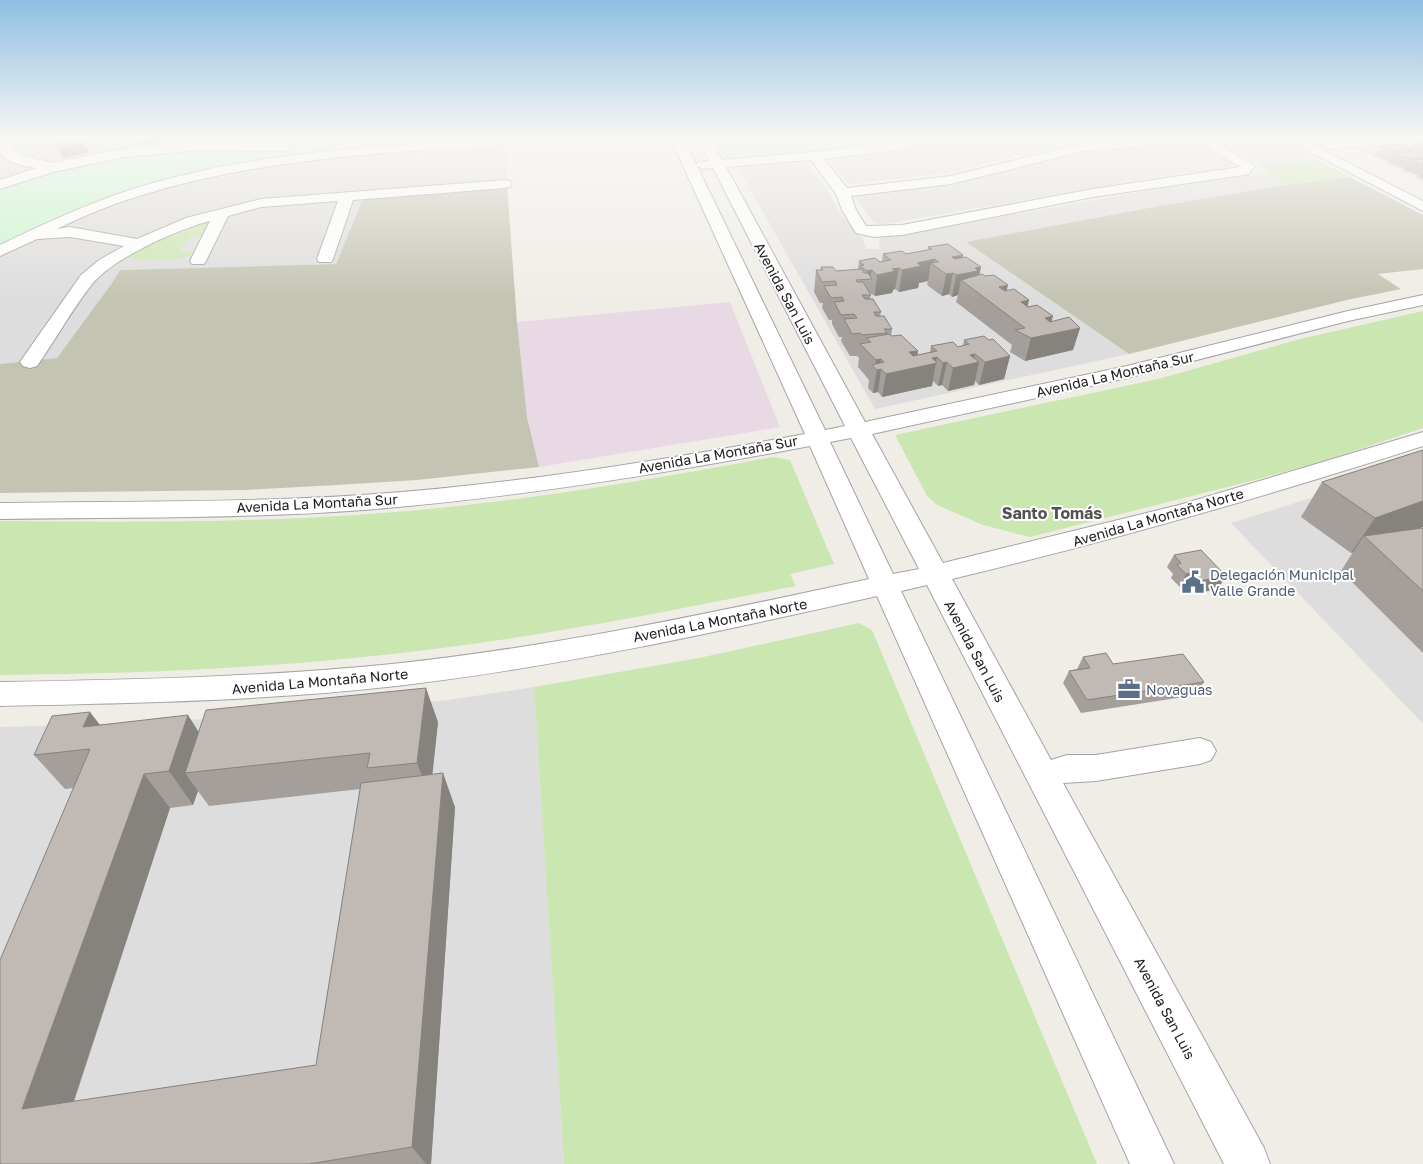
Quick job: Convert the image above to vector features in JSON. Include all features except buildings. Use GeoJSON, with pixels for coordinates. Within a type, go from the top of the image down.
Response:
{"type":"FeatureCollection","features":[{"type":"Feature","properties":{"kind":"street"},"geometry":{"type":"LineString","coordinates":[[0,251],[24,237],[70,224],[140,191]]}},
{"type":"Feature","properties":{"kind":"street"},"geometry":{"type":"LineString","coordinates":[[30,362],[87,279],[105,264],[139,244],[191,221],[261,203],[400,191]]}},
{"type":"Feature","properties":{"kind":"street"},"geometry":{"type":"LineString","coordinates":[[701,191],[817,437],[1152,1164]]}},
{"type":"Feature","properties":{"kind":"street","name":"Avenida San Luis"},"geometry":{"type":"LineString","coordinates":[[732,191],[1248,1164]]}},
{"type":"Feature","properties":{"kind":"street"},"geometry":{"type":"LineString","coordinates":[[857,191],[843,193],[849,210],[862,230],[874,232],[902,230],[1105,191]]}},
{"type":"Feature","properties":{"kind":"street"},"geometry":{"type":"LineString","coordinates":[[1393,191],[1423,207]]}},
{"type":"Feature","properties":{"kind":"street"},"geometry":{"type":"LineString","coordinates":[[325,259],[348,195]]}},
{"type":"Feature","properties":{"kind":"street"},"geometry":{"type":"LineString","coordinates":[[198,261],[222,212]]}},
{"type":"Feature","properties":{"kind":"street"},"geometry":{"type":"LineString","coordinates":[[70,224],[139,244]]}},
{"type":"Feature","properties":{"kind":"street","name":"Avenida La Montaña Sur"},"geometry":{"type":"LineString","coordinates":[[0,511],[288,506],[424,497],[591,476],[817,437],[1096,379],[1305,326],[1423,300]]}},
{"type":"Feature","properties":{"kind":"street","name":"Avenida La Montaña Norte"},"geometry":{"type":"LineString","coordinates":[[0,694],[157,692],[313,683],[446,668],[578,648],[885,586],[935,574],[1169,516],[1423,439]]}},
{"type":"Feature","properties":{"kind":"street"},"geometry":{"type":"LineString","coordinates":[[1042,777],[1067,768],[1096,768],[1200,751]]}},
{"type":"Feature","properties":{"kind":"shaded area"},"geometry":{"type":"Polygon","coordinates":[[[159,191],[425,191],[364,196],[336,264],[120,270],[57,358],[0,364],[0,256],[19,244],[142,196],[159,191]]]}},
{"type":"Feature","properties":{"kind":"shaded area"},"geometry":{"type":"Polygon","coordinates":[[[425,191],[507,191],[517,322],[527,417],[539,467],[417,480],[244,490],[0,493],[0,364],[57,358],[120,270],[336,264],[364,196],[425,191]]]}},
{"type":"Feature","properties":{"kind":"shaded area"},"geometry":{"type":"Polygon","coordinates":[[[751,191],[828,191],[841,215],[863,239],[866,249],[879,249],[880,238],[1144,191],[1248,191],[966,242],[1129,354],[875,409],[751,191]]]}},
{"type":"Feature","properties":{"kind":"shaded area"},"geometry":{"type":"Polygon","coordinates":[[[869,191],[1074,191],[884,224],[874,223],[855,197],[860,193],[869,191]]]}},
{"type":"Feature","properties":{"kind":"shaded area"},"geometry":{"type":"Polygon","coordinates":[[[1248,191],[1378,191],[1423,215],[1423,269],[1378,274],[1401,289],[1347,300],[1129,354],[966,242],[1248,191]]]}},
{"type":"Feature","properties":{"kind":"shaded area"},"geometry":{"type":"Polygon","coordinates":[[[730,302],[780,427],[539,467],[527,417],[517,322],[730,302]]]}},
{"type":"Feature","properties":{"kind":"shaded area"},"geometry":{"type":"Polygon","coordinates":[[[1423,463],[1423,724],[1231,523],[1423,463]]]}},
{"type":"Feature","properties":{"kind":"shaded area"},"geometry":{"type":"Polygon","coordinates":[[[534,687],[564,1164],[0,1164],[0,727],[275,716],[448,700],[534,687]]]}},
{"type":"Feature","properties":{"kind":"green space"},"geometry":{"type":"Polygon","coordinates":[[[0,191],[129,191],[69,212],[0,244],[0,191]]]}},
{"type":"Feature","properties":{"kind":"green space"},"geometry":{"type":"Polygon","coordinates":[[[208,222],[211,224],[203,236],[190,237],[179,252],[195,252],[190,255],[167,259],[136,260],[129,258],[144,247],[166,236],[208,222]]]}},
{"type":"Feature","properties":{"kind":"green space"},"geometry":{"type":"Polygon","coordinates":[[[1423,311],[1423,428],[1324,461],[1030,537],[983,525],[937,505],[927,496],[895,435],[1158,379],[1300,339],[1423,311]]]}},
{"type":"Feature","properties":{"kind":"green space"},"geometry":{"type":"Polygon","coordinates":[[[772,457],[790,460],[834,564],[790,574],[796,586],[575,628],[387,655],[277,665],[166,671],[0,675],[0,521],[222,521],[311,518],[407,511],[512,500],[668,476],[772,457]]]}},
{"type":"Feature","properties":{"kind":"green space"},"geometry":{"type":"Polygon","coordinates":[[[859,623],[872,630],[1097,1164],[564,1164],[534,687],[699,658],[859,623]]]}},
{"type":"Feature","properties":{"kind":"place","name":"Delegación Municipal Valle Grande"},"geometry":{"type":"Point","coordinates":[1193,582]}},
{"type":"Feature","properties":{"kind":"place","name":"Novaguas"},"geometry":{"type":"Point","coordinates":[1129,689]}},
{"type":"Feature","properties":{"kind":"district","name":"Santo Tomás"},"geometry":{"type":"Point","coordinates":[1052,513]}}]}
